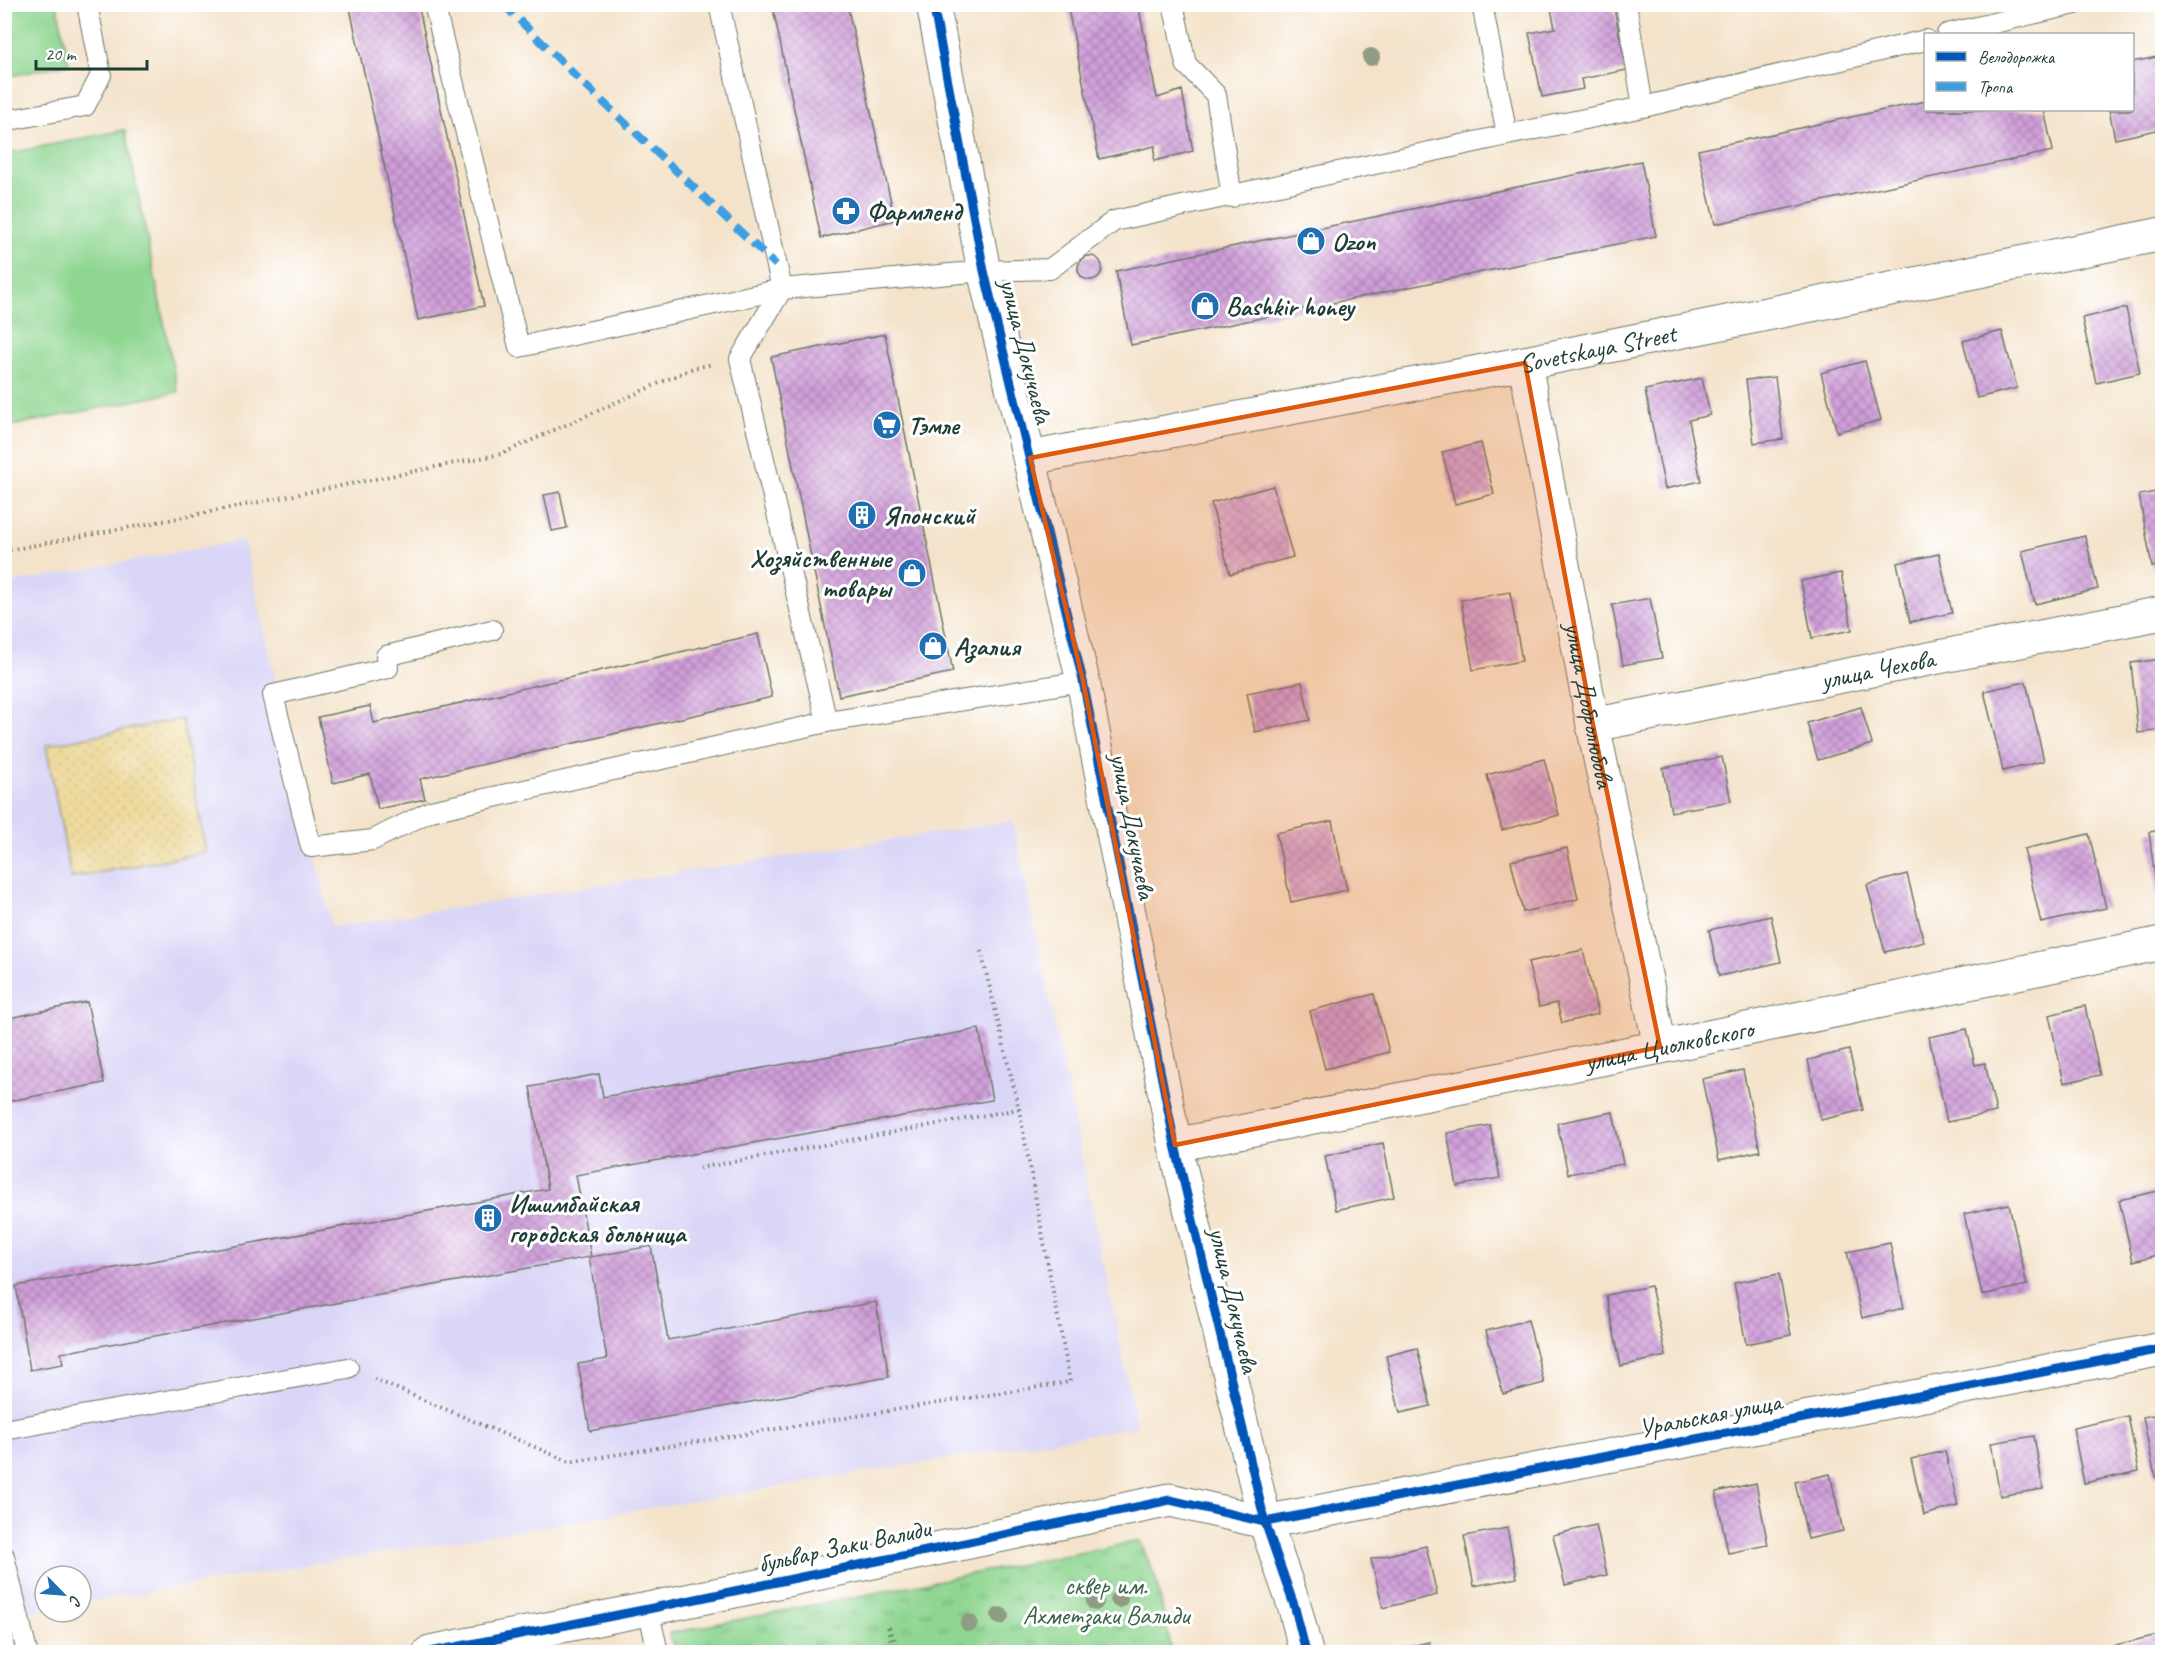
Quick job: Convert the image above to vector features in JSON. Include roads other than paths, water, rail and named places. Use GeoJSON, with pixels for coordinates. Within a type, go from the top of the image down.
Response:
{"type":"FeatureCollection","features":[{"type":"Feature","properties":{"kind":"street","name":"улица Докучаева"},"geometry":{"type":"LineString","coordinates":[[933,4],[985,271],[1083,681],[1175,1144],[1266,1522],[1295,1608],[1306,1653]]}},
{"type":"Feature","properties":{"kind":"street","name":"Sovetskaya Street"},"geometry":{"type":"LineString","coordinates":[[1030,458],[1525,363],[2163,234]]}},
{"type":"Feature","properties":{"kind":"street","name":"улица Добролюбова"},"geometry":{"type":"LineString","coordinates":[[1525,363],[1593,725],[1660,1047]]}},
{"type":"Feature","properties":{"kind":"street","name":"улица Чехова"},"geometry":{"type":"LineString","coordinates":[[1593,725],[2163,613]]}},
{"type":"Feature","properties":{"kind":"street","name":"улица Циолковского"},"geometry":{"type":"LineString","coordinates":[[1175,1144],[2163,943]]}},
{"type":"Feature","properties":{"kind":"street","name":"Уральская улица"},"geometry":{"type":"LineString","coordinates":[[1266,1522],[2163,1349]]}},
{"type":"Feature","properties":{"kind":"street","name":"бульвар Заки Валиди"},"geometry":{"type":"LineString","coordinates":[[430,1653],[1170,1500],[1266,1522]]}},
{"type":"Feature","properties":{"kind":"lane"},"geometry":{"type":"LineString","coordinates":[[4,121],[86,106],[102,75],[87,4]]}},
{"type":"Feature","properties":{"kind":"lane"},"geometry":{"type":"LineString","coordinates":[[434,4],[519,347],[782,288],[985,271],[1050,269],[1114,221],[1643,107],[1924,40]]}},
{"type":"Feature","properties":{"kind":"lane"},"geometry":{"type":"LineString","coordinates":[[719,4],[782,288],[740,358],[827,722]]}},
{"type":"Feature","properties":{"kind":"lane"},"geometry":{"type":"LineString","coordinates":[[1173,4],[1186,64],[1216,95],[1232,197]]}},
{"type":"Feature","properties":{"kind":"lane"},"geometry":{"type":"LineString","coordinates":[[1482,4],[1508,135]]}},
{"type":"Feature","properties":{"kind":"lane"},"geometry":{"type":"LineString","coordinates":[[1626,4],[1643,107]]}},
{"type":"Feature","properties":{"kind":"lane"},"geometry":{"type":"LineString","coordinates":[[1951,33],[2075,4]]}},
{"type":"Feature","properties":{"kind":"lane"},"geometry":{"type":"LineString","coordinates":[[492,630],[386,656],[388,668],[273,695],[311,847],[373,840],[431,811],[827,722],[1083,681]]}},
{"type":"Feature","properties":{"kind":"lane"},"geometry":{"type":"LineString","coordinates":[[4,1430],[348,1368]]}},
{"type":"Feature","properties":{"kind":"lane"},"geometry":{"type":"LineString","coordinates":[[4,1556],[27,1653]]}},
{"type":"Feature","properties":{"kind":"lane"},"geometry":{"type":"LineString","coordinates":[[648,1609],[658,1653]]}},
{"type":"Feature","properties":{"kind":"place","name":"Фармленд"},"geometry":{"type":"Point","coordinates":[846,211]}},
{"type":"Feature","properties":{"kind":"place","name":"Ozon"},"geometry":{"type":"Point","coordinates":[1311,241]}},
{"type":"Feature","properties":{"kind":"place","name":"Bashkir honey"},"geometry":{"type":"Point","coordinates":[1205,306]}},
{"type":"Feature","properties":{"kind":"place","name":"Тэмле"},"geometry":{"type":"Point","coordinates":[887,425]}},
{"type":"Feature","properties":{"kind":"place","name":"Японский"},"geometry":{"type":"Point","coordinates":[862,515]}},
{"type":"Feature","properties":{"kind":"place","name":"Хозяйственные товары"},"geometry":{"type":"Point","coordinates":[912,573]}},
{"type":"Feature","properties":{"kind":"place","name":"Азалия"},"geometry":{"type":"Point","coordinates":[933,646]}},
{"type":"Feature","properties":{"kind":"place","name":"Ишимбайская городская больница"},"geometry":{"type":"Point","coordinates":[488,1218]}},
{"type":"Feature","properties":{"kind":"park label","name":"сквер им. Ахметзаки Валиди"},"geometry":{"type":"Point","coordinates":[1106,1600]}}]}
